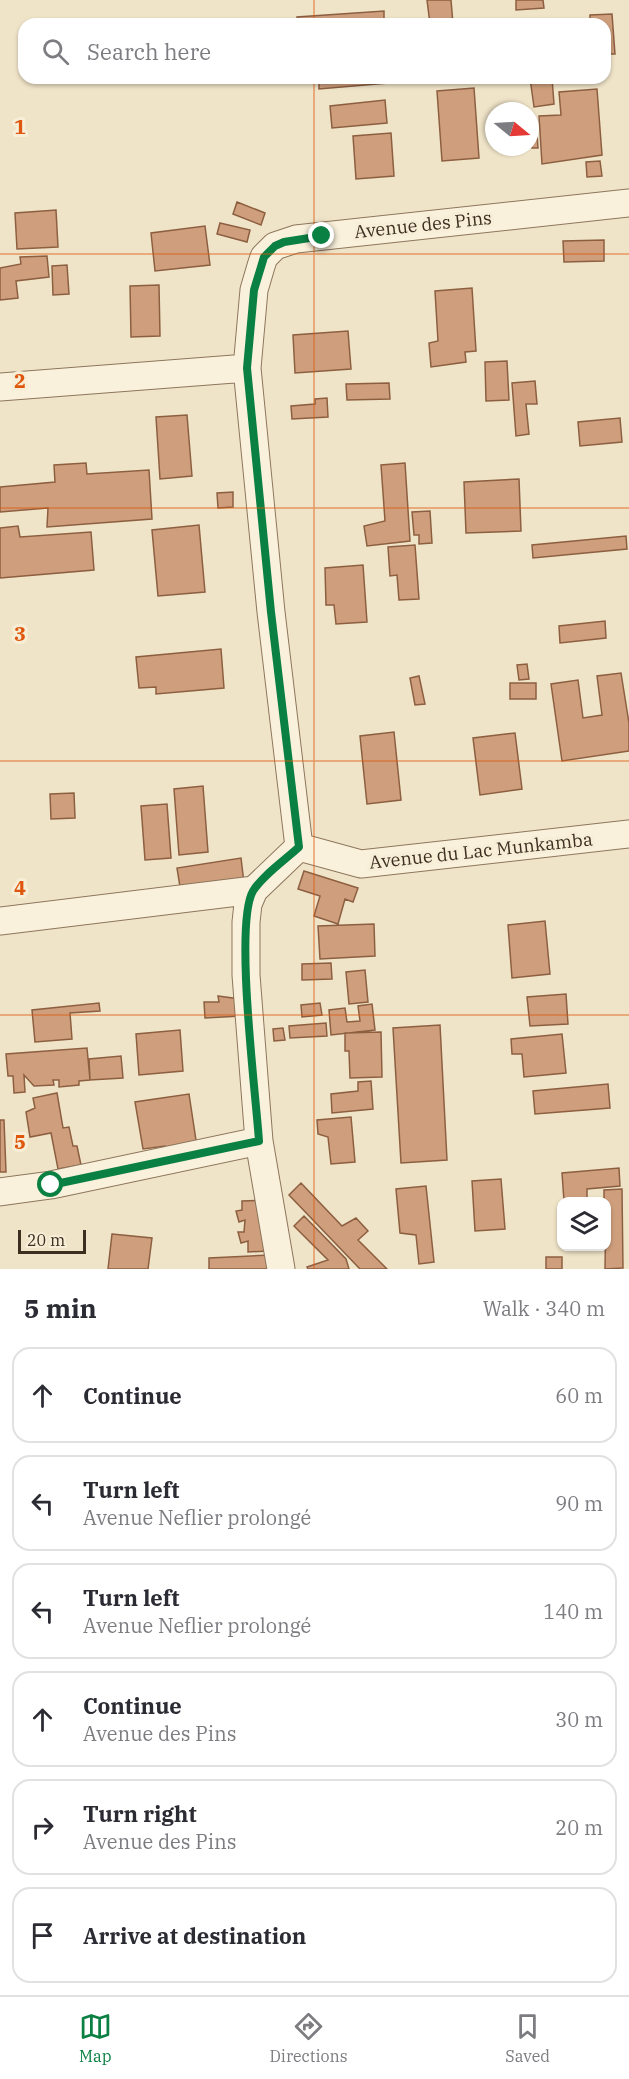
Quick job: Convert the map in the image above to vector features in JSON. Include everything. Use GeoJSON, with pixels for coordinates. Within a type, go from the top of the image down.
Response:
{"type":"FeatureCollection","features":[{"type":"Feature","properties":{"kind":"street","name":"Avenue des Pins"},"geometry":{"type":"LineString","coordinates":[[299,847],[271,612],[247,368],[254,290],[264,257],[275,246],[322,236],[629,203]]}},
{"type":"Feature","properties":{"kind":"street"},"geometry":{"type":"LineString","coordinates":[[0,387],[247,368]]}},
{"type":"Feature","properties":{"kind":"street","name":"Avenue du Lac Munkamba"},"geometry":{"type":"LineString","coordinates":[[299,847],[350,862],[373,864],[629,834]]}},
{"type":"Feature","properties":{"kind":"street"},"geometry":{"type":"LineString","coordinates":[[281,1269],[259,1141],[246,975],[246,922],[248,904],[254,890],[299,847]]}},
{"type":"Feature","properties":{"kind":"street"},"geometry":{"type":"LineString","coordinates":[[0,921],[254,890]]}},
{"type":"Feature","properties":{"kind":"street"},"geometry":{"type":"LineString","coordinates":[[0,1192],[51,1185],[259,1141]]}},
{"type":"Feature","properties":{"kind":"building"},"geometry":{"type":"Polygon","coordinates":[[[427,0],[451,0],[452,18],[429,18],[427,0]]]}},
{"type":"Feature","properties":{"kind":"building"},"geometry":{"type":"Polygon","coordinates":[[[516,0],[543,0],[544,8],[516,10],[516,0]]]}},
{"type":"Feature","properties":{"kind":"building"},"geometry":{"type":"Polygon","coordinates":[[[384,11],[384,18],[297,17],[384,11]]]}},
{"type":"Feature","properties":{"kind":"building"},"geometry":{"type":"Polygon","coordinates":[[[612,14],[615,54],[611,54],[611,18],[590,18],[590,15],[612,14]]]}},
{"type":"Feature","properties":{"kind":"building"},"geometry":{"type":"Polygon","coordinates":[[[319,84],[376,84],[319,89],[319,84]]]}},
{"type":"Feature","properties":{"kind":"building"},"geometry":{"type":"Polygon","coordinates":[[[531,84],[552,84],[554,104],[539,106],[539,102],[533,102],[531,84]]]}},
{"type":"Feature","properties":{"kind":"building"},"geometry":{"type":"Polygon","coordinates":[[[474,88],[479,158],[442,161],[437,91],[474,88]]]}},
{"type":"Feature","properties":{"kind":"building"},"geometry":{"type":"Polygon","coordinates":[[[597,89],[602,155],[542,164],[539,116],[561,115],[559,92],[597,89]]]}},
{"type":"Feature","properties":{"kind":"building"},"geometry":{"type":"Polygon","coordinates":[[[385,100],[387,123],[332,128],[330,106],[385,100]]]}},
{"type":"Feature","properties":{"kind":"building"},"geometry":{"type":"Polygon","coordinates":[[[391,133],[394,176],[356,179],[353,136],[391,133]]]}},
{"type":"Feature","properties":{"kind":"building"},"geometry":{"type":"Polygon","coordinates":[[[600,161],[602,176],[587,177],[586,162],[600,161]]]}},
{"type":"Feature","properties":{"kind":"building"},"geometry":{"type":"Polygon","coordinates":[[[237,202],[265,213],[261,225],[233,214],[237,202]]]}},
{"type":"Feature","properties":{"kind":"building"},"geometry":{"type":"Polygon","coordinates":[[[56,210],[58,247],[17,249],[15,213],[56,210]]]}},
{"type":"Feature","properties":{"kind":"building"},"geometry":{"type":"Polygon","coordinates":[[[220,223],[250,230],[247,242],[217,234],[220,223]]]}},
{"type":"Feature","properties":{"kind":"building"},"geometry":{"type":"Polygon","coordinates":[[[205,226],[210,265],[155,271],[151,233],[205,226]]]}},
{"type":"Feature","properties":{"kind":"building"},"geometry":{"type":"Polygon","coordinates":[[[604,240],[604,261],[564,262],[563,241],[604,240]]]}},
{"type":"Feature","properties":{"kind":"building"},"geometry":{"type":"Polygon","coordinates":[[[47,256],[49,277],[16,281],[18,298],[0,300],[0,268],[21,264],[20,257],[47,256]]]}},
{"type":"Feature","properties":{"kind":"building"},"geometry":{"type":"Polygon","coordinates":[[[67,265],[69,294],[53,295],[52,266],[67,265]]]}},
{"type":"Feature","properties":{"kind":"building"},"geometry":{"type":"Polygon","coordinates":[[[159,285],[160,336],[131,337],[130,286],[159,285]]]}},
{"type":"Feature","properties":{"kind":"building"},"geometry":{"type":"Polygon","coordinates":[[[472,288],[476,351],[465,352],[466,362],[431,367],[429,343],[438,341],[435,291],[472,288]]]}},
{"type":"Feature","properties":{"kind":"building"},"geometry":{"type":"Polygon","coordinates":[[[348,331],[351,369],[295,373],[293,335],[348,331]]]}},
{"type":"Feature","properties":{"kind":"building"},"geometry":{"type":"Polygon","coordinates":[[[507,361],[509,400],[486,401],[485,362],[507,361]]]}},
{"type":"Feature","properties":{"kind":"building"},"geometry":{"type":"Polygon","coordinates":[[[535,381],[537,404],[526,404],[529,434],[516,436],[512,383],[535,381]]]}},
{"type":"Feature","properties":{"kind":"building"},"geometry":{"type":"Polygon","coordinates":[[[389,383],[390,399],[347,400],[346,384],[389,383]]]}},
{"type":"Feature","properties":{"kind":"building"},"geometry":{"type":"Polygon","coordinates":[[[327,398],[328,417],[292,419],[291,406],[315,404],[315,399],[327,398]]]}},
{"type":"Feature","properties":{"kind":"building"},"geometry":{"type":"Polygon","coordinates":[[[187,415],[192,476],[160,479],[156,417],[187,415]]]}},
{"type":"Feature","properties":{"kind":"building"},"geometry":{"type":"Polygon","coordinates":[[[620,418],[622,442],[580,446],[578,422],[620,418]]]}},
{"type":"Feature","properties":{"kind":"building"},"geometry":{"type":"Polygon","coordinates":[[[86,463],[87,474],[149,470],[152,519],[47,527],[48,508],[0,512],[0,487],[55,482],[54,465],[86,463]]]}},
{"type":"Feature","properties":{"kind":"building"},"geometry":{"type":"Polygon","coordinates":[[[405,463],[410,541],[367,546],[364,526],[385,521],[381,465],[405,463]]]}},
{"type":"Feature","properties":{"kind":"building"},"geometry":{"type":"Polygon","coordinates":[[[519,479],[521,531],[466,533],[464,482],[519,479]]]}},
{"type":"Feature","properties":{"kind":"building"},"geometry":{"type":"Polygon","coordinates":[[[233,492],[233,507],[218,508],[217,493],[233,492]]]}},
{"type":"Feature","properties":{"kind":"building"},"geometry":{"type":"Polygon","coordinates":[[[430,511],[432,543],[419,544],[419,535],[414,535],[412,512],[430,511]]]}},
{"type":"Feature","properties":{"kind":"building"},"geometry":{"type":"Polygon","coordinates":[[[199,525],[205,592],[158,596],[152,530],[199,525]]]}},
{"type":"Feature","properties":{"kind":"building"},"geometry":{"type":"Polygon","coordinates":[[[18,526],[20,537],[91,532],[94,570],[0,578],[0,528],[18,526]]]}},
{"type":"Feature","properties":{"kind":"building"},"geometry":{"type":"Polygon","coordinates":[[[626,536],[627,549],[533,558],[532,545],[626,536]]]}},
{"type":"Feature","properties":{"kind":"building"},"geometry":{"type":"Polygon","coordinates":[[[415,545],[419,599],[399,600],[397,575],[390,576],[388,547],[415,545]]]}},
{"type":"Feature","properties":{"kind":"building"},"geometry":{"type":"Polygon","coordinates":[[[363,565],[367,622],[336,624],[334,605],[326,605],[325,568],[363,565]]]}},
{"type":"Feature","properties":{"kind":"building"},"geometry":{"type":"Polygon","coordinates":[[[605,621],[606,638],[560,643],[559,626],[605,621]]]}},
{"type":"Feature","properties":{"kind":"building"},"geometry":{"type":"Polygon","coordinates":[[[221,649],[224,688],[156,694],[156,687],[139,688],[136,657],[221,649]]]}},
{"type":"Feature","properties":{"kind":"building"},"geometry":{"type":"Polygon","coordinates":[[[527,664],[529,679],[519,680],[517,665],[527,664]]]}},
{"type":"Feature","properties":{"kind":"building"},"geometry":{"type":"Polygon","coordinates":[[[621,673],[629,723],[629,751],[562,761],[551,684],[578,680],[583,718],[602,715],[597,676],[621,673]]]}},
{"type":"Feature","properties":{"kind":"building"},"geometry":{"type":"Polygon","coordinates":[[[419,676],[425,704],[415,705],[410,678],[419,676]]]}},
{"type":"Feature","properties":{"kind":"building"},"geometry":{"type":"Polygon","coordinates":[[[510,683],[536,683],[536,699],[510,699],[510,683]]]}},
{"type":"Feature","properties":{"kind":"building"},"geometry":{"type":"Polygon","coordinates":[[[394,732],[401,800],[367,804],[360,736],[394,732]]]}},
{"type":"Feature","properties":{"kind":"building"},"geometry":{"type":"Polygon","coordinates":[[[515,733],[522,789],[480,795],[473,738],[515,733]]]}},
{"type":"Feature","properties":{"kind":"building"},"geometry":{"type":"Polygon","coordinates":[[[203,786],[208,852],[179,855],[174,789],[203,786]]]}},
{"type":"Feature","properties":{"kind":"building"},"geometry":{"type":"Polygon","coordinates":[[[74,793],[75,818],[51,819],[50,794],[74,793]]]}},
{"type":"Feature","properties":{"kind":"building"},"geometry":{"type":"Polygon","coordinates":[[[167,804],[171,858],[145,860],[141,806],[167,804]]]}},
{"type":"Feature","properties":{"kind":"building"},"geometry":{"type":"Polygon","coordinates":[[[241,858],[244,883],[181,893],[177,868],[241,858]]]}},
{"type":"Feature","properties":{"kind":"building"},"geometry":{"type":"Polygon","coordinates":[[[304,871],[358,888],[353,902],[345,899],[338,924],[314,916],[320,896],[298,889],[304,871]]]}},
{"type":"Feature","properties":{"kind":"building"},"geometry":{"type":"Polygon","coordinates":[[[545,921],[550,974],[512,978],[508,925],[545,921]]]}},
{"type":"Feature","properties":{"kind":"building"},"geometry":{"type":"Polygon","coordinates":[[[374,924],[375,956],[320,959],[318,926],[374,924]]]}},
{"type":"Feature","properties":{"kind":"building"},"geometry":{"type":"Polygon","coordinates":[[[331,963],[332,979],[302,980],[302,964],[331,963]]]}},
{"type":"Feature","properties":{"kind":"building"},"geometry":{"type":"Polygon","coordinates":[[[365,970],[368,1002],[349,1004],[346,972],[365,970]]]}},
{"type":"Feature","properties":{"kind":"building"},"geometry":{"type":"Polygon","coordinates":[[[566,994],[568,1024],[530,1026],[527,997],[566,994]]]}},
{"type":"Feature","properties":{"kind":"building"},"geometry":{"type":"Polygon","coordinates":[[[218,996],[240,999],[241,1016],[205,1018],[204,1002],[219,1002],[218,996]]]}},
{"type":"Feature","properties":{"kind":"building"},"geometry":{"type":"Polygon","coordinates":[[[99,1003],[100,1011],[70,1013],[72,1039],[35,1042],[32,1010],[99,1003]]]}},
{"type":"Feature","properties":{"kind":"building"},"geometry":{"type":"Polygon","coordinates":[[[320,1003],[322,1015],[302,1017],[301,1005],[320,1003]]]}},
{"type":"Feature","properties":{"kind":"building"},"geometry":{"type":"Polygon","coordinates":[[[372,1004],[375,1030],[331,1035],[329,1010],[345,1008],[347,1022],[360,1021],[358,1006],[372,1004]]]}},
{"type":"Feature","properties":{"kind":"building"},"geometry":{"type":"Polygon","coordinates":[[[326,1023],[327,1036],[290,1038],[289,1026],[326,1023]]]}},
{"type":"Feature","properties":{"kind":"building"},"geometry":{"type":"Polygon","coordinates":[[[440,1025],[447,1160],[401,1163],[393,1028],[440,1025]]]}},
{"type":"Feature","properties":{"kind":"building"},"geometry":{"type":"Polygon","coordinates":[[[283,1028],[285,1040],[274,1041],[273,1029],[283,1028]]]}},
{"type":"Feature","properties":{"kind":"building"},"geometry":{"type":"Polygon","coordinates":[[[180,1030],[183,1071],[139,1075],[136,1034],[180,1030]]]}},
{"type":"Feature","properties":{"kind":"building"},"geometry":{"type":"Polygon","coordinates":[[[381,1032],[382,1077],[350,1078],[349,1051],[345,1051],[345,1033],[381,1032]]]}},
{"type":"Feature","properties":{"kind":"building"},"geometry":{"type":"Polygon","coordinates":[[[562,1034],[566,1073],[524,1077],[522,1054],[512,1054],[511,1039],[562,1034]]]}},
{"type":"Feature","properties":{"kind":"building"},"geometry":{"type":"Polygon","coordinates":[[[87,1048],[90,1080],[79,1081],[79,1085],[59,1087],[59,1080],[53,1080],[54,1085],[34,1086],[24,1075],[25,1092],[14,1093],[13,1076],[8,1076],[6,1054],[87,1048]]]}},
{"type":"Feature","properties":{"kind":"building"},"geometry":{"type":"Polygon","coordinates":[[[121,1056],[123,1078],[90,1080],[89,1059],[121,1056]]]}},
{"type":"Feature","properties":{"kind":"building"},"geometry":{"type":"Polygon","coordinates":[[[371,1081],[373,1109],[332,1113],[331,1094],[358,1091],[358,1082],[371,1081]]]}},
{"type":"Feature","properties":{"kind":"building"},"geometry":{"type":"Polygon","coordinates":[[[608,1084],[610,1108],[535,1114],[533,1091],[608,1084]]]}},
{"type":"Feature","properties":{"kind":"building"},"geometry":{"type":"Polygon","coordinates":[[[57,1093],[63,1128],[69,1127],[73,1146],[77,1146],[81,1165],[58,1169],[51,1133],[30,1137],[26,1112],[35,1108],[33,1098],[57,1093]]]}},
{"type":"Feature","properties":{"kind":"building"},"geometry":{"type":"Polygon","coordinates":[[[189,1094],[197,1147],[166,1152],[165,1146],[143,1149],[135,1102],[189,1094]]]}},
{"type":"Feature","properties":{"kind":"building"},"geometry":{"type":"Polygon","coordinates":[[[351,1117],[355,1162],[331,1164],[328,1137],[318,1134],[317,1120],[351,1117]]]}},
{"type":"Feature","properties":{"kind":"building"},"geometry":{"type":"Polygon","coordinates":[[[0,1120],[4,1120],[6,1172],[0,1172],[0,1120]]]}},
{"type":"Feature","properties":{"kind":"building"},"geometry":{"type":"Polygon","coordinates":[[[619,1168],[620,1186],[587,1189],[587,1197],[564,1197],[562,1173],[619,1168]]]}},
{"type":"Feature","properties":{"kind":"building"},"geometry":{"type":"Polygon","coordinates":[[[501,1179],[505,1229],[475,1231],[472,1181],[501,1179]]]}},
{"type":"Feature","properties":{"kind":"building"},"geometry":{"type":"Polygon","coordinates":[[[301,1183],[342,1226],[356,1218],[368,1231],[358,1240],[387,1269],[360,1269],[289,1195],[301,1183]]]}},
{"type":"Feature","properties":{"kind":"building"},"geometry":{"type":"Polygon","coordinates":[[[426,1186],[434,1262],[419,1264],[416,1235],[400,1233],[396,1189],[426,1186]]]}},
{"type":"Feature","properties":{"kind":"building"},"geometry":{"type":"Polygon","coordinates":[[[622,1189],[623,1268],[605,1269],[605,1251],[611,1251],[611,1197],[604,1197],[604,1190],[622,1189]]]}},
{"type":"Feature","properties":{"kind":"building"},"geometry":{"type":"Polygon","coordinates":[[[267,1200],[268,1251],[248,1252],[248,1241],[241,1243],[238,1232],[244,1232],[245,1220],[239,1222],[236,1211],[242,1210],[242,1201],[267,1200]]]}},
{"type":"Feature","properties":{"kind":"building"},"geometry":{"type":"Polygon","coordinates":[[[304,1216],[346,1259],[349,1269],[308,1269],[307,1267],[328,1260],[294,1226],[304,1216]]]}},
{"type":"Feature","properties":{"kind":"building"},"geometry":{"type":"Polygon","coordinates":[[[112,1234],[152,1238],[148,1269],[108,1269],[112,1234]]]}},
{"type":"Feature","properties":{"kind":"building"},"geometry":{"type":"Polygon","coordinates":[[[270,1255],[270,1269],[209,1269],[209,1258],[270,1255]]]}},
{"type":"Feature","properties":{"kind":"building"},"geometry":{"type":"Polygon","coordinates":[[[546,1257],[562,1257],[562,1269],[546,1269],[546,1257]]]}},
{"type":"Feature","properties":{"kind":"route"},"geometry":{"type":"LineString","coordinates":[[51,1185],[259,1141],[246,975],[248,904],[254,890],[299,847],[271,612],[247,368],[254,290],[264,257],[275,246],[284,242],[322,236]]}}]}
